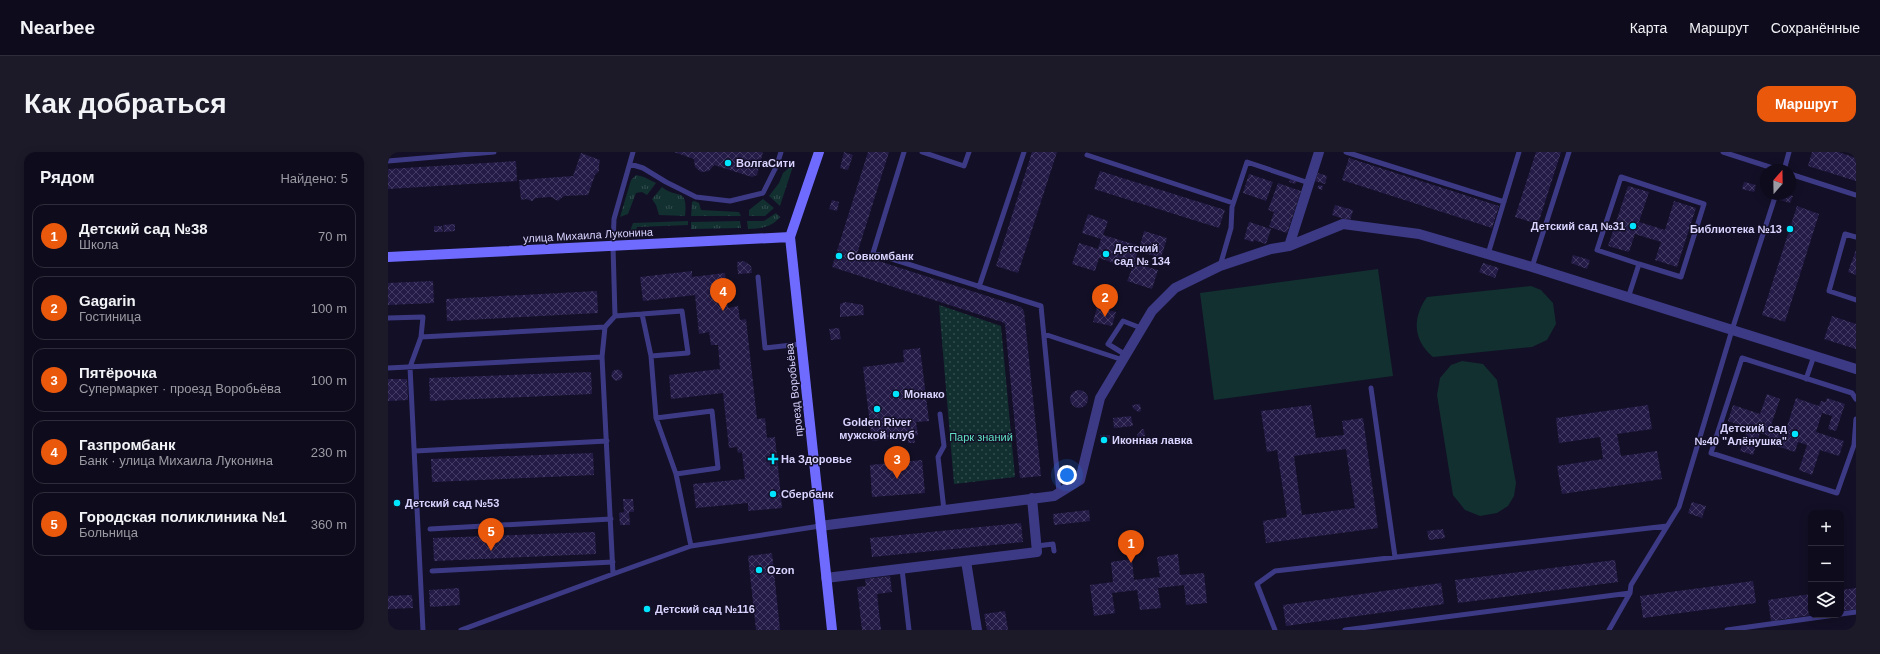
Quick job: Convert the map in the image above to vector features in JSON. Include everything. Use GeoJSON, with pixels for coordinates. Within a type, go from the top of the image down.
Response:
{"type":"FeatureCollection","features":[{"type":"Feature","properties":{"kind":"main road","name":"проезд Воробьёва"},"geometry":{"type":"LineString","coordinates":[[819,152],[790,237],[832,630]]}},
{"type":"Feature","properties":{"kind":"main road","name":"улица Михаила Луконина"},"geometry":{"type":"LineString","coordinates":[[388,257],[790,237]]}},
{"type":"Feature","properties":{"kind":"street"},"geometry":{"type":"LineString","coordinates":[[1289,246],[1319,152]]}},
{"type":"Feature","properties":{"kind":"street"},"geometry":{"type":"LineString","coordinates":[[820,526],[1054,496],[1080,480],[1100,398],[1152,311],[1175,288],[1220,266],[1271,249],[1289,246],[1343,224],[1419,234],[1532,267],[1856,369]]}},
{"type":"Feature","properties":{"kind":"street"},"geometry":{"type":"LineString","coordinates":[[826,578],[1037,552],[1032,498]]}},
{"type":"Feature","properties":{"kind":"street"},"geometry":{"type":"LineString","coordinates":[[966,561],[976,630]]}},
{"type":"Feature","properties":{"kind":"lane"},"geometry":{"type":"LineString","coordinates":[[388,161],[494,152]]}},
{"type":"Feature","properties":{"kind":"lane"},"geometry":{"type":"LineString","coordinates":[[615,316],[613,246],[614,219],[633,152]]}},
{"type":"Feature","properties":{"kind":"lane"},"geometry":{"type":"LineString","coordinates":[[630,164],[643,168],[666,182],[696,197],[730,201],[763,193],[777,165],[781,152]]}},
{"type":"Feature","properties":{"kind":"lane"},"geometry":{"type":"LineString","coordinates":[[904,152],[873,253],[1041,306],[1059,492]]}},
{"type":"Feature","properties":{"kind":"lane"},"geometry":{"type":"LineString","coordinates":[[922,152],[964,166],[969,152]]}},
{"type":"Feature","properties":{"kind":"lane"},"geometry":{"type":"LineString","coordinates":[[979,287],[1024,152]]}},
{"type":"Feature","properties":{"kind":"lane"},"geometry":{"type":"LineString","coordinates":[[1346,152],[1504,202]]}},
{"type":"Feature","properties":{"kind":"lane"},"geometry":{"type":"LineString","coordinates":[[1488,254],[1519,152]]}},
{"type":"Feature","properties":{"kind":"lane"},"geometry":{"type":"LineString","coordinates":[[1532,267],[1569,152]]}},
{"type":"Feature","properties":{"kind":"lane"},"geometry":{"type":"LineString","coordinates":[[1723,152],[1760,164]]}},
{"type":"Feature","properties":{"kind":"lane"},"geometry":{"type":"LineString","coordinates":[[1786,164],[1790,152]]}},
{"type":"Feature","properties":{"kind":"lane"},"geometry":{"type":"LineString","coordinates":[[1087,155],[1233,202]]}},
{"type":"Feature","properties":{"kind":"lane"},"geometry":{"type":"LineString","coordinates":[[1220,266],[1231,228],[1233,202],[1248,162],[1309,183]]}},
{"type":"Feature","properties":{"kind":"lane"},"geometry":{"type":"LineString","coordinates":[[1796,176],[1856,195]]}},
{"type":"Feature","properties":{"kind":"lane"},"geometry":{"type":"LineString","coordinates":[[1620,177],[1704,204],[1681,277],[1639,264],[1597,250],[1620,177]]}},
{"type":"Feature","properties":{"kind":"lane"},"geometry":{"type":"LineString","coordinates":[[1608,630],[1630,593],[1631,585],[1679,507],[1732,330],[1774,200]]}},
{"type":"Feature","properties":{"kind":"lane"},"geometry":{"type":"LineString","coordinates":[[1856,237],[1845,234],[1829,291],[1856,300]]}},
{"type":"Feature","properties":{"kind":"lane"},"geometry":{"type":"LineString","coordinates":[[1628,298],[1639,264]]}},
{"type":"Feature","properties":{"kind":"lane"},"geometry":{"type":"LineString","coordinates":[[758,277],[765,348],[801,344]]}},
{"type":"Feature","properties":{"kind":"lane"},"geometry":{"type":"LineString","coordinates":[[613,574],[602,357],[605,327],[615,316],[682,311],[688,352],[651,356]]}},
{"type":"Feature","properties":{"kind":"lane"},"geometry":{"type":"LineString","coordinates":[[642,314],[651,356],[656,418],[676,474],[691,546]]}},
{"type":"Feature","properties":{"kind":"lane"},"geometry":{"type":"LineString","coordinates":[[388,318],[423,317],[421,337],[410,367],[423,630]]}},
{"type":"Feature","properties":{"kind":"lane"},"geometry":{"type":"LineString","coordinates":[[1124,357],[1108,344],[1122,321],[1142,328]]}},
{"type":"Feature","properties":{"kind":"lane"},"geometry":{"type":"LineString","coordinates":[[421,337],[605,327]]}},
{"type":"Feature","properties":{"kind":"lane"},"geometry":{"type":"LineString","coordinates":[[1044,334],[1124,357]]}},
{"type":"Feature","properties":{"kind":"lane"},"geometry":{"type":"LineString","coordinates":[[1806,379],[1814,356]]}},
{"type":"Feature","properties":{"kind":"lane"},"geometry":{"type":"LineString","coordinates":[[388,368],[602,357]]}},
{"type":"Feature","properties":{"kind":"lane"},"geometry":{"type":"LineString","coordinates":[[1856,399],[1852,393],[1742,358],[1711,453],[1837,494],[1854,445],[1856,420]]}},
{"type":"Feature","properties":{"kind":"lane"},"geometry":{"type":"LineString","coordinates":[[1371,388],[1396,557]]}},
{"type":"Feature","properties":{"kind":"lane"},"geometry":{"type":"LineString","coordinates":[[656,418],[712,411],[718,468],[676,474]]}},
{"type":"Feature","properties":{"kind":"lane"},"geometry":{"type":"LineString","coordinates":[[940,414],[944,446],[938,457],[944,510]]}},
{"type":"Feature","properties":{"kind":"lane"},"geometry":{"type":"LineString","coordinates":[[414,451],[607,441]]}},
{"type":"Feature","properties":{"kind":"lane"},"geometry":{"type":"LineString","coordinates":[[430,529],[611,519]]}},
{"type":"Feature","properties":{"kind":"lane"},"geometry":{"type":"LineString","coordinates":[[461,630],[691,546],[820,526]]}},
{"type":"Feature","properties":{"kind":"lane"},"geometry":{"type":"LineString","coordinates":[[1275,630],[1258,584],[1275,571],[1667,526]]}},
{"type":"Feature","properties":{"kind":"lane"},"geometry":{"type":"LineString","coordinates":[[1036,546],[1053,544],[1054,551]]}},
{"type":"Feature","properties":{"kind":"lane"},"geometry":{"type":"LineString","coordinates":[[432,571],[613,562]]}},
{"type":"Feature","properties":{"kind":"lane"},"geometry":{"type":"LineString","coordinates":[[902,569],[909,630]]}},
{"type":"Feature","properties":{"kind":"lane"},"geometry":{"type":"LineString","coordinates":[[1345,630],[1630,593]]}},
{"type":"Feature","properties":{"kind":"lane"},"geometry":{"type":"LineString","coordinates":[[1844,614],[1856,612]]}},
{"type":"Feature","properties":{"kind":"lane"},"geometry":{"type":"LineString","coordinates":[[1727,630],[1813,618]]}},
{"type":"Feature","properties":{"kind":"green space"},"geometry":{"type":"Polygon","coordinates":[[[791,162],[794,163],[780,206],[769,196],[779,183],[783,173],[790,167],[791,162]]]}},
{"type":"Feature","properties":{"kind":"green space"},"geometry":{"type":"Polygon","coordinates":[[[636,175],[656,183],[647,195],[642,192],[636,193],[628,214],[620,217],[631,180],[636,175]]]}},
{"type":"Feature","properties":{"kind":"green space"},"geometry":{"type":"Polygon","coordinates":[[[662,187],[683,197],[686,207],[685,216],[659,215],[656,205],[652,199],[662,187]]]}},
{"type":"Feature","properties":{"kind":"green space"},"geometry":{"type":"Polygon","coordinates":[[[763,199],[774,208],[765,216],[749,216],[749,210],[763,199]]]}},
{"type":"Feature","properties":{"kind":"green space"},"geometry":{"type":"Polygon","coordinates":[[[694,201],[699,203],[701,210],[739,212],[741,216],[691,216],[692,202],[694,201]]]}},
{"type":"Feature","properties":{"kind":"green space"},"geometry":{"type":"Polygon","coordinates":[[[776,213],[780,217],[777,221],[761,228],[748,229],[747,221],[764,221],[776,213]]]}},
{"type":"Feature","properties":{"kind":"green space"},"geometry":{"type":"Polygon","coordinates":[[[688,221],[688,225],[637,227],[635,234],[629,234],[633,223],[688,221]]]}},
{"type":"Feature","properties":{"kind":"green space"},"geometry":{"type":"Polygon","coordinates":[[[740,221],[741,228],[691,229],[691,222],[740,221]]]}},
{"type":"Feature","properties":{"kind":"green space"},"geometry":{"type":"Polygon","coordinates":[[[1378,269],[1393,376],[1214,400],[1200,293],[1378,269]]]}},
{"type":"Feature","properties":{"kind":"green space"},"geometry":{"type":"Polygon","coordinates":[[[1531,286],[1541,290],[1553,303],[1556,324],[1547,340],[1532,347],[1433,357],[1426,350],[1418,336],[1417,321],[1422,305],[1427,297],[1531,286]]]}},
{"type":"Feature","properties":{"kind":"green space","name":"Парк знаний"},"geometry":{"type":"Polygon","coordinates":[[[939,305],[1001,326],[1015,477],[954,484],[939,305]]]}},
{"type":"Feature","properties":{"kind":"green space"},"geometry":{"type":"Polygon","coordinates":[[[1462,361],[1483,364],[1497,380],[1516,483],[1514,496],[1508,506],[1497,513],[1480,516],[1465,510],[1453,495],[1437,395],[1440,378],[1451,365],[1462,361]]]}},
{"type":"Feature","properties":{"kind":"building","name":"ВолгаСити"},"geometry":{"type":"Polygon","coordinates":[[[674,152],[763,152],[757,175],[752,177],[714,165],[709,171],[701,172],[695,167],[694,159],[674,152]]]}},
{"type":"Feature","properties":{"kind":"building"},"geometry":{"type":"Polygon","coordinates":[[[844,152],[853,155],[848,170],[840,168],[844,152]]]}},
{"type":"Feature","properties":{"kind":"building"},"geometry":{"type":"Polygon","coordinates":[[[868,152],[889,152],[857,254],[1021,307],[1024,311],[1041,476],[1020,478],[1005,324],[832,267],[868,152]]]}},
{"type":"Feature","properties":{"kind":"building"},"geometry":{"type":"Polygon","coordinates":[[[1032,152],[1057,152],[1018,273],[996,266],[1032,152]]]}},
{"type":"Feature","properties":{"kind":"building"},"geometry":{"type":"Polygon","coordinates":[[[1536,152],[1561,152],[1538,224],[1515,217],[1536,152]]]}},
{"type":"Feature","properties":{"kind":"building"},"geometry":{"type":"Polygon","coordinates":[[[1812,152],[1838,152],[1856,158],[1856,181],[1808,166],[1812,152]]]}},
{"type":"Feature","properties":{"kind":"building"},"geometry":{"type":"Polygon","coordinates":[[[581,153],[600,160],[599,171],[595,175],[588,195],[564,196],[558,201],[551,197],[536,198],[532,201],[526,199],[521,200],[519,180],[573,176],[581,153]]]}},
{"type":"Feature","properties":{"kind":"building"},"geometry":{"type":"Polygon","coordinates":[[[1349,158],[1499,206],[1492,228],[1342,180],[1349,158]]]}},
{"type":"Feature","properties":{"kind":"building"},"geometry":{"type":"Polygon","coordinates":[[[516,161],[517,181],[388,189],[388,169],[516,161]]]}},
{"type":"Feature","properties":{"kind":"building"},"geometry":{"type":"Polygon","coordinates":[[[1100,171],[1225,210],[1219,228],[1094,189],[1100,171]]]}},
{"type":"Feature","properties":{"kind":"building"},"geometry":{"type":"Polygon","coordinates":[[[1318,173],[1327,176],[1325,184],[1315,181],[1318,173]]]}},
{"type":"Feature","properties":{"kind":"building"},"geometry":{"type":"Polygon","coordinates":[[[1249,174],[1273,182],[1266,201],[1243,193],[1249,174]]]}},
{"type":"Feature","properties":{"kind":"building"},"geometry":{"type":"Polygon","coordinates":[[[1290,179],[1297,181],[1295,184],[1289,182],[1290,179]]]}},
{"type":"Feature","properties":{"kind":"building"},"geometry":{"type":"Polygon","coordinates":[[[1744,182],[1756,185],[1754,192],[1742,189],[1744,182]]]}},
{"type":"Feature","properties":{"kind":"building"},"geometry":{"type":"Polygon","coordinates":[[[1278,183],[1301,191],[1287,233],[1269,227],[1274,212],[1268,210],[1278,183]]]}},
{"type":"Feature","properties":{"kind":"building"},"geometry":{"type":"Polygon","coordinates":[[[1319,185],[1323,186],[1322,190],[1317,188],[1319,185]]]}},
{"type":"Feature","properties":{"kind":"building","name":"Детский сад №31"},"geometry":{"type":"Polygon","coordinates":[[[1628,186],[1649,192],[1639,222],[1665,230],[1674,201],[1696,208],[1677,267],[1655,260],[1661,242],[1635,234],[1629,252],[1608,246],[1628,186]]]}},
{"type":"Feature","properties":{"kind":"building"},"geometry":{"type":"Polygon","coordinates":[[[832,200],[839,202],[837,211],[829,209],[832,200]]]}},
{"type":"Feature","properties":{"kind":"building"},"geometry":{"type":"Polygon","coordinates":[[[1780,200],[1791,200],[1790,203],[1780,200]]]}},
{"type":"Feature","properties":{"kind":"building"},"geometry":{"type":"Polygon","coordinates":[[[1335,205],[1353,210],[1350,221],[1332,215],[1335,205]]]}},
{"type":"Feature","properties":{"kind":"building"},"geometry":{"type":"Polygon","coordinates":[[[1797,206],[1819,214],[1785,322],[1762,315],[1797,206]]]}},
{"type":"Feature","properties":{"kind":"building","name":"Детский сад № 134"},"geometry":{"type":"Polygon","coordinates":[[[1088,214],[1108,221],[1103,235],[1140,246],[1144,231],[1167,238],[1161,258],[1138,251],[1134,263],[1158,270],[1152,289],[1127,281],[1132,269],[1099,258],[1095,271],[1072,264],[1079,243],[1098,249],[1101,239],[1082,233],[1088,214]]]}},
{"type":"Feature","properties":{"kind":"building"},"geometry":{"type":"Polygon","coordinates":[[[1249,222],[1271,229],[1266,244],[1254,240],[1253,242],[1244,239],[1249,222]]]}},
{"type":"Feature","properties":{"kind":"building"},"geometry":{"type":"Polygon","coordinates":[[[455,224],[455,231],[444,232],[443,225],[455,224]]]}},
{"type":"Feature","properties":{"kind":"building"},"geometry":{"type":"Polygon","coordinates":[[[434,226],[442,226],[443,232],[434,232],[434,226]]]}},
{"type":"Feature","properties":{"kind":"building"},"geometry":{"type":"Polygon","coordinates":[[[1856,250],[1856,275],[1848,272],[1856,250]]]}},
{"type":"Feature","properties":{"kind":"building"},"geometry":{"type":"Polygon","coordinates":[[[1573,255],[1590,260],[1587,269],[1571,263],[1573,255]]]}},
{"type":"Feature","properties":{"kind":"building"},"geometry":{"type":"Polygon","coordinates":[[[744,261],[751,266],[752,273],[738,274],[737,262],[744,261]]]}},
{"type":"Feature","properties":{"kind":"building"},"geometry":{"type":"Polygon","coordinates":[[[1483,263],[1499,268],[1495,278],[1479,272],[1483,263]]]}},
{"type":"Feature","properties":{"kind":"building"},"geometry":{"type":"Polygon","coordinates":[[[692,271],[692,277],[725,273],[728,308],[738,306],[740,320],[746,319],[757,419],[765,418],[767,438],[775,437],[782,508],[748,511],[748,503],[696,508],[693,484],[745,479],[742,452],[738,453],[737,447],[729,448],[723,393],[671,399],[669,375],[720,369],[718,345],[711,345],[709,332],[699,334],[695,295],[643,301],[640,277],[692,271]]]}},
{"type":"Feature","properties":{"kind":"building"},"geometry":{"type":"Polygon","coordinates":[[[433,281],[434,303],[388,305],[388,283],[433,281]]]}},
{"type":"Feature","properties":{"kind":"building"},"geometry":{"type":"Polygon","coordinates":[[[597,291],[598,313],[447,321],[446,299],[597,291]]]}},
{"type":"Feature","properties":{"kind":"building"},"geometry":{"type":"Polygon","coordinates":[[[845,302],[863,305],[864,315],[840,317],[840,304],[845,302]]]}},
{"type":"Feature","properties":{"kind":"building"},"geometry":{"type":"Polygon","coordinates":[[[1097,307],[1116,312],[1112,326],[1093,322],[1097,307]]]}},
{"type":"Feature","properties":{"kind":"building"},"geometry":{"type":"Polygon","coordinates":[[[1832,316],[1856,324],[1856,349],[1824,339],[1832,316]]]}},
{"type":"Feature","properties":{"kind":"building"},"geometry":{"type":"Polygon","coordinates":[[[839,328],[841,339],[831,340],[829,329],[839,328]]]}},
{"type":"Feature","properties":{"kind":"building","name":"Монако"},"geometry":{"type":"Polygon","coordinates":[[[920,348],[929,421],[916,422],[918,435],[914,436],[915,443],[908,443],[908,437],[872,441],[863,367],[904,362],[903,350],[920,348]]]}},
{"type":"Feature","properties":{"kind":"building"},"geometry":{"type":"Polygon","coordinates":[[[617,369],[621,371],[623,375],[621,379],[617,381],[613,379],[611,375],[613,371],[617,369]]]}},
{"type":"Feature","properties":{"kind":"building"},"geometry":{"type":"Polygon","coordinates":[[[591,372],[592,394],[430,401],[429,378],[591,372]]]}},
{"type":"Feature","properties":{"kind":"building"},"geometry":{"type":"Polygon","coordinates":[[[388,379],[407,379],[408,400],[388,401],[388,379]]]}},
{"type":"Feature","properties":{"kind":"building"},"geometry":{"type":"Polygon","coordinates":[[[1079,390],[1085,393],[1088,399],[1085,405],[1079,408],[1073,405],[1070,399],[1073,393],[1079,390]]]}},
{"type":"Feature","properties":{"kind":"building","name":"Детский сад №40 \"Алёнушка\""},"geometry":{"type":"Polygon","coordinates":[[[1767,394],[1780,399],[1771,425],[1786,430],[1796,398],[1819,406],[1821,401],[1826,402],[1827,398],[1845,404],[1836,431],[1828,429],[1832,416],[1822,413],[1816,432],[1844,441],[1839,456],[1820,450],[1812,475],[1799,470],[1807,445],[1798,442],[1795,452],[1767,443],[1769,436],[1760,433],[1753,455],[1740,451],[1748,428],[1728,421],[1733,405],[1760,414],[1767,394]]]}},
{"type":"Feature","properties":{"kind":"building"},"geometry":{"type":"Polygon","coordinates":[[[1140,404],[1141,411],[1138,412],[1132,405],[1140,404]]]}},
{"type":"Feature","properties":{"kind":"building"},"geometry":{"type":"Polygon","coordinates":[[[1311,405],[1316,438],[1344,435],[1342,421],[1363,418],[1378,528],[1266,543],[1263,521],[1287,517],[1277,450],[1267,452],[1261,411],[1311,405]],[[1346,449],[1294,456],[1302,515],[1355,508],[1346,449]]]}},
{"type":"Feature","properties":{"kind":"building"},"geometry":{"type":"Polygon","coordinates":[[[1648,405],[1652,429],[1617,434],[1621,456],[1657,451],[1662,479],[1562,494],[1557,466],[1603,459],[1600,437],[1559,443],[1556,418],[1648,405]]]}},
{"type":"Feature","properties":{"kind":"building"},"geometry":{"type":"Polygon","coordinates":[[[1131,416],[1133,426],[1114,428],[1113,418],[1131,416]]]}},
{"type":"Feature","properties":{"kind":"building"},"geometry":{"type":"Polygon","coordinates":[[[1142,429],[1144,429],[1145,436],[1137,438],[1137,435],[1142,429]]]}},
{"type":"Feature","properties":{"kind":"building","name":"Иконная лавка"},"geometry":{"type":"Polygon","coordinates":[[[1100,435],[1110,435],[1110,438],[1101,442],[1100,435]]]}},
{"type":"Feature","properties":{"kind":"building"},"geometry":{"type":"Polygon","coordinates":[[[593,453],[594,475],[432,482],[431,459],[593,453]]]}},
{"type":"Feature","properties":{"kind":"building"},"geometry":{"type":"Polygon","coordinates":[[[922,460],[925,493],[872,497],[870,465],[922,460]]]}},
{"type":"Feature","properties":{"kind":"building"},"geometry":{"type":"Polygon","coordinates":[[[623,499],[633,499],[634,512],[629,512],[630,525],[620,525],[619,513],[624,512],[623,499]]]}},
{"type":"Feature","properties":{"kind":"building"},"geometry":{"type":"Polygon","coordinates":[[[1692,502],[1706,506],[1702,518],[1688,513],[1692,502]]]}},
{"type":"Feature","properties":{"kind":"building"},"geometry":{"type":"Polygon","coordinates":[[[1089,510],[1090,521],[1054,525],[1053,514],[1089,510]]]}},
{"type":"Feature","properties":{"kind":"building"},"geometry":{"type":"Polygon","coordinates":[[[1021,523],[1023,542],[872,557],[870,538],[1021,523]]]}},
{"type":"Feature","properties":{"kind":"building"},"geometry":{"type":"Polygon","coordinates":[[[1443,529],[1445,538],[1429,540],[1427,531],[1443,529]]]}},
{"type":"Feature","properties":{"kind":"building"},"geometry":{"type":"Polygon","coordinates":[[[595,532],[596,554],[434,561],[433,538],[595,532]]]}},
{"type":"Feature","properties":{"kind":"building"},"geometry":{"type":"Polygon","coordinates":[[[772,553],[780,630],[756,630],[748,556],[772,553]]]}},
{"type":"Feature","properties":{"kind":"building"},"geometry":{"type":"Polygon","coordinates":[[[1178,554],[1180,575],[1204,573],[1207,603],[1186,605],[1184,585],[1158,588],[1161,608],[1140,610],[1137,590],[1112,593],[1115,613],[1094,616],[1090,585],[1113,582],[1111,562],[1132,559],[1134,580],[1160,577],[1157,557],[1178,554]]]}},
{"type":"Feature","properties":{"kind":"building"},"geometry":{"type":"Polygon","coordinates":[[[1615,560],[1618,582],[1458,603],[1455,580],[1615,560]]]}},
{"type":"Feature","properties":{"kind":"building"},"geometry":{"type":"Polygon","coordinates":[[[890,576],[892,592],[877,594],[881,630],[862,630],[857,587],[866,586],[865,579],[890,576]]]}},
{"type":"Feature","properties":{"kind":"building"},"geometry":{"type":"Polygon","coordinates":[[[1753,581],[1756,603],[1643,618],[1640,596],[1753,581]]]}},
{"type":"Feature","properties":{"kind":"building"},"geometry":{"type":"Polygon","coordinates":[[[1441,583],[1444,604],[1286,626],[1283,605],[1441,583]]]}},
{"type":"Feature","properties":{"kind":"building"},"geometry":{"type":"Polygon","coordinates":[[[459,588],[460,605],[430,607],[429,590],[459,588]]]}},
{"type":"Feature","properties":{"kind":"building"},"geometry":{"type":"Polygon","coordinates":[[[1856,588],[1856,609],[1844,611],[1844,590],[1856,588]]]}},
{"type":"Feature","properties":{"kind":"building"},"geometry":{"type":"Polygon","coordinates":[[[1808,594],[1808,615],[1771,621],[1768,600],[1808,594]]]}},
{"type":"Feature","properties":{"kind":"building"},"geometry":{"type":"Polygon","coordinates":[[[412,595],[413,608],[388,609],[388,596],[412,595]]]}},
{"type":"Feature","properties":{"kind":"building"},"geometry":{"type":"Polygon","coordinates":[[[1005,611],[1008,630],[987,630],[984,614],[1005,611]]]}},
{"type":"Feature","properties":{"kind":"place","name":"ВолгаСити"},"geometry":{"type":"Point","coordinates":[728,163]}},
{"type":"Feature","properties":{"kind":"place","name":"Детский сад №31"},"geometry":{"type":"Point","coordinates":[1633,226]}},
{"type":"Feature","properties":{"kind":"place","name":"Библиотека №13"},"geometry":{"type":"Point","coordinates":[1790,229]}},
{"type":"Feature","properties":{"kind":"place","name":"Детский сад № 134"},"geometry":{"type":"Point","coordinates":[1106,254]}},
{"type":"Feature","properties":{"kind":"place","name":"Совкомбанк"},"geometry":{"type":"Point","coordinates":[839,256]}},
{"type":"Feature","properties":{"kind":"place","name":"Газпромбанк"},"geometry":{"type":"Point","coordinates":[723,311]}},
{"type":"Feature","properties":{"kind":"place","name":"Gagarin"},"geometry":{"type":"Point","coordinates":[1105,317]}},
{"type":"Feature","properties":{"kind":"place","name":"Монако"},"geometry":{"type":"Point","coordinates":[896,394]}},
{"type":"Feature","properties":{"kind":"place","name":"Golden River мужской клуб"},"geometry":{"type":"Point","coordinates":[877,409]}},
{"type":"Feature","properties":{"kind":"place","name":"Детский сад №40 \"Алёнушка\""},"geometry":{"type":"Point","coordinates":[1795,434]}},
{"type":"Feature","properties":{"kind":"place","name":"Иконная лавка"},"geometry":{"type":"Point","coordinates":[1104,440]}},
{"type":"Feature","properties":{"kind":"place","name":"На Здоровье"},"geometry":{"type":"Point","coordinates":[773,459]}},
{"type":"Feature","properties":{"kind":"place","name":"Пятёрочка"},"geometry":{"type":"Point","coordinates":[897,479]}},
{"type":"Feature","properties":{"kind":"place","name":"Сбербанк"},"geometry":{"type":"Point","coordinates":[773,494]}},
{"type":"Feature","properties":{"kind":"place","name":"Детский сад №53"},"geometry":{"type":"Point","coordinates":[397,503]}},
{"type":"Feature","properties":{"kind":"place","name":"Городская поликлиника №1"},"geometry":{"type":"Point","coordinates":[491,551]}},
{"type":"Feature","properties":{"kind":"place","name":"Детский сад №38"},"geometry":{"type":"Point","coordinates":[1131,563]}},
{"type":"Feature","properties":{"kind":"place","name":"Ozon"},"geometry":{"type":"Point","coordinates":[759,570]}},
{"type":"Feature","properties":{"kind":"place","name":"Детский сад №116"},"geometry":{"type":"Point","coordinates":[647,609]}}]}
